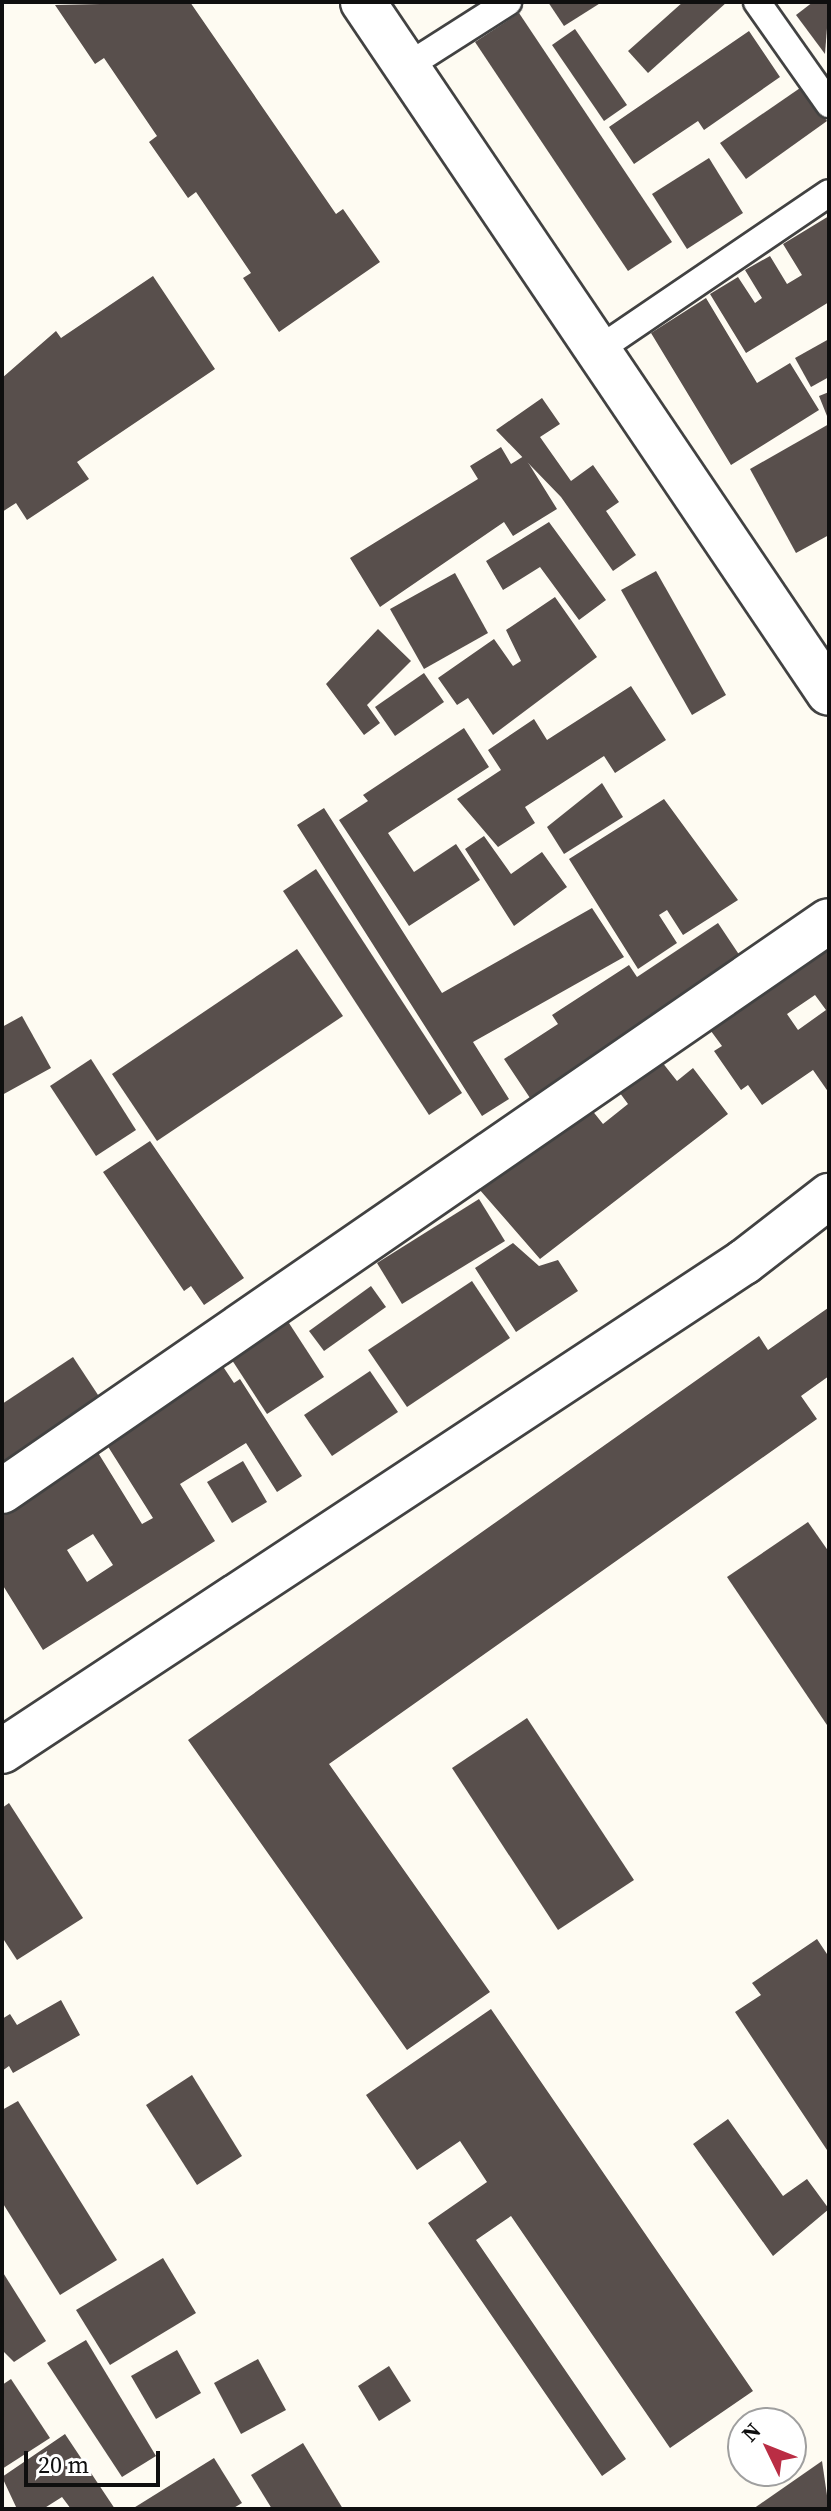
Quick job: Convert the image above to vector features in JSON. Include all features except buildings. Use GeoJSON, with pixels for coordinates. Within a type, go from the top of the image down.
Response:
{"type":"FeatureCollection","features":[{"type":"Feature","properties":{"kind":"street"},"geometry":{"type":"LineString","coordinates":[[363,2],[829,693]]}},
{"type":"Feature","properties":{"kind":"street"},"geometry":{"type":"LineString","coordinates":[[2,1491],[829,921]]}},
{"type":"Feature","properties":{"kind":"street"},"geometry":{"type":"LineString","coordinates":[[2,1751],[825,1207]]}},
{"type":"Feature","properties":{"kind":"lane"},"geometry":{"type":"LineString","coordinates":[[406,67],[508,2]]}},
{"type":"Feature","properties":{"kind":"lane"},"geometry":{"type":"LineString","coordinates":[[757,2],[829,104]]}},
{"type":"Feature","properties":{"kind":"lane"},"geometry":{"type":"LineString","coordinates":[[598,350],[829,193]]}}]}
